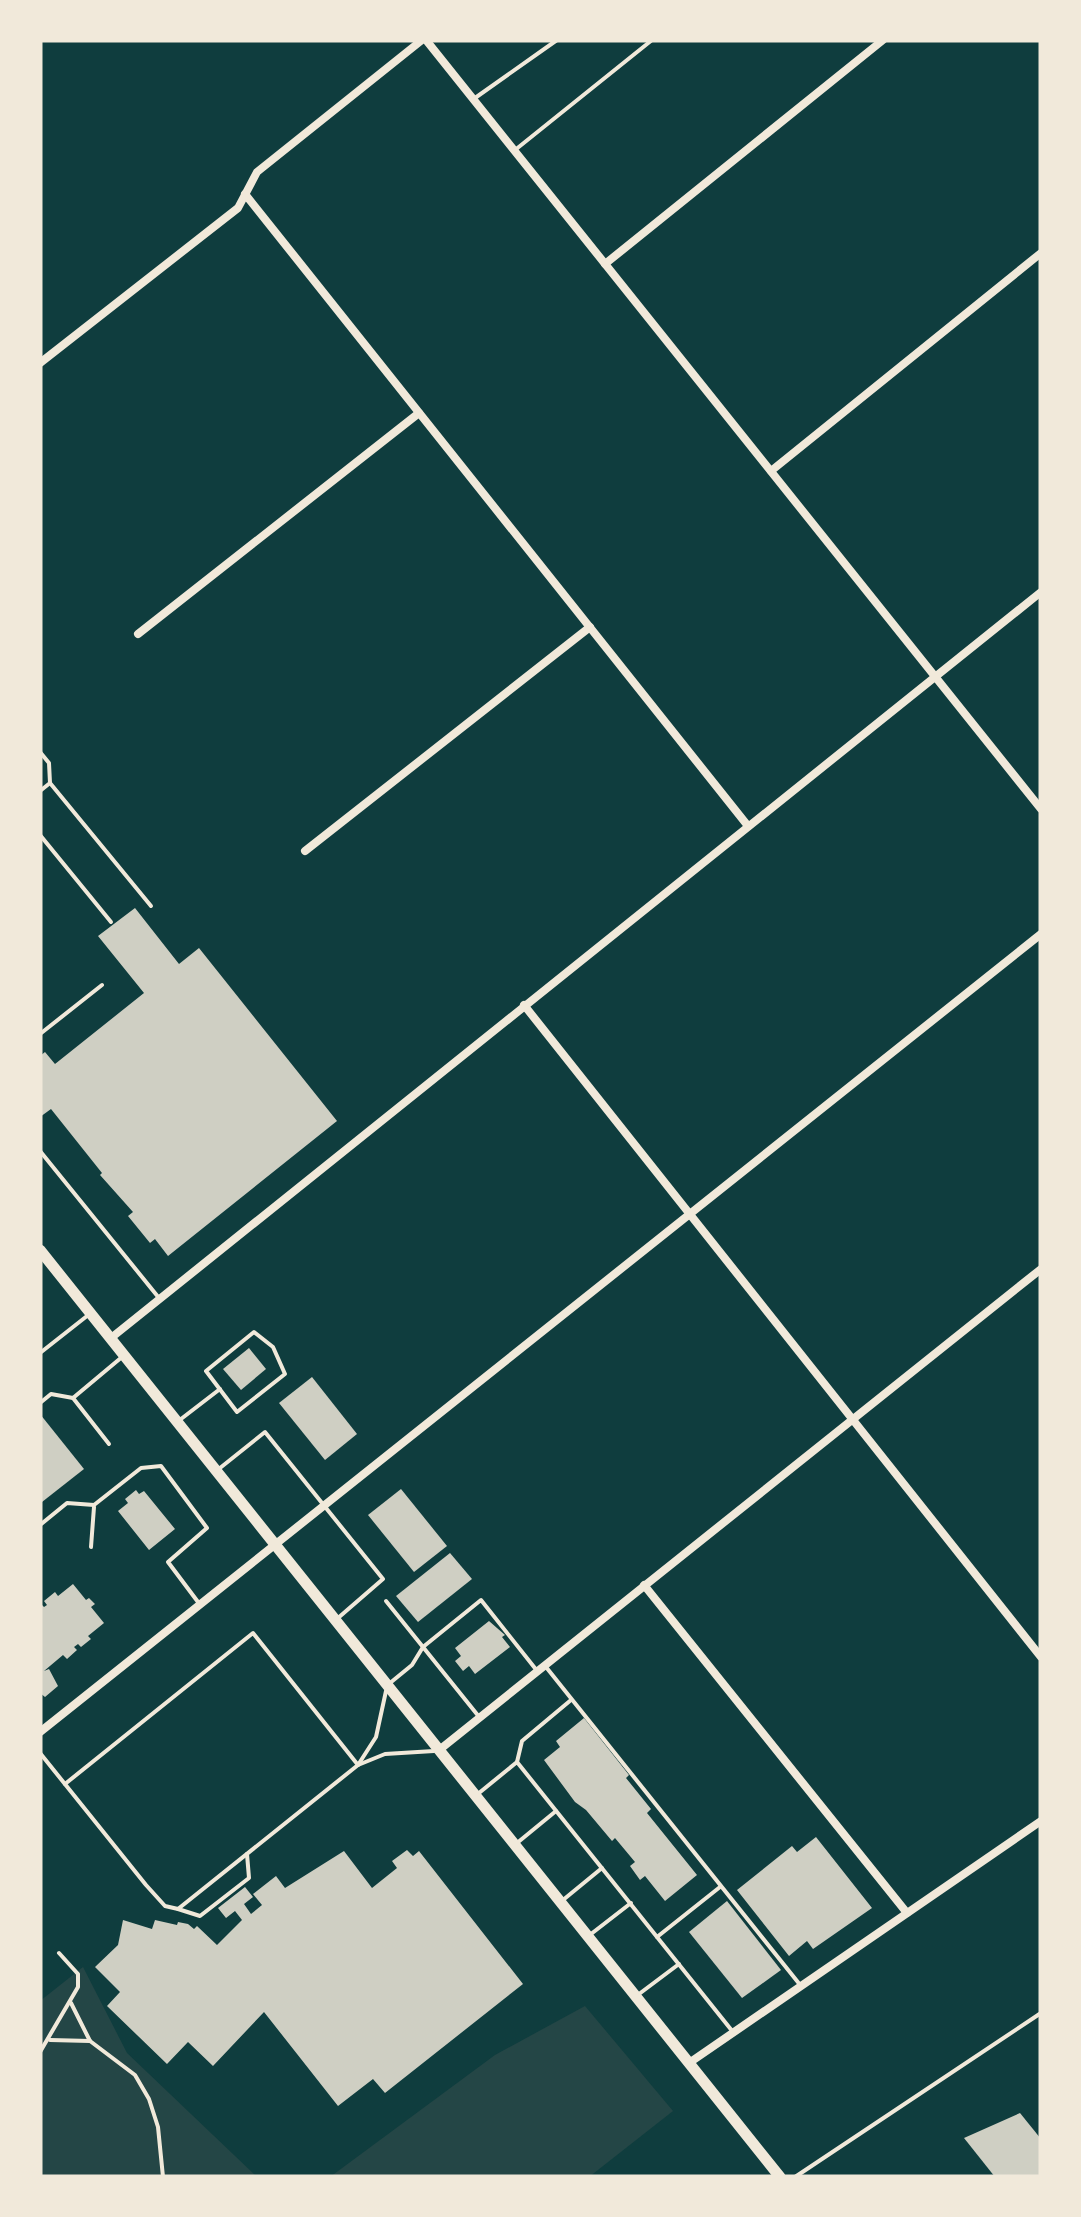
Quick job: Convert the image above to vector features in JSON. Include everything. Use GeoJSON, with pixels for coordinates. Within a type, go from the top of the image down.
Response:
{"type":"FeatureCollection","features":[{"type":"Feature","properties":{"kind":"main road"},"geometry":{"type":"LineString","coordinates":[[42,1255],[780,2177]]}},
{"type":"Feature","properties":{"kind":"street"},"geometry":{"type":"LineString","coordinates":[[40,363],[232,212],[257,172],[424,40],[1041,809]]}},
{"type":"Feature","properties":{"kind":"street"},"geometry":{"type":"LineString","coordinates":[[605,264],[883,40]]}},
{"type":"Feature","properties":{"kind":"street"},"geometry":{"type":"LineString","coordinates":[[245,194],[748,826]]}},
{"type":"Feature","properties":{"kind":"street"},"geometry":{"type":"LineString","coordinates":[[772,472],[1041,253]]}},
{"type":"Feature","properties":{"kind":"street"},"geometry":{"type":"LineString","coordinates":[[138,634],[419,413]]}},
{"type":"Feature","properties":{"kind":"street"},"geometry":{"type":"LineString","coordinates":[[111,1338],[1041,592]]}},
{"type":"Feature","properties":{"kind":"street"},"geometry":{"type":"LineString","coordinates":[[305,851],[590,627]]}},
{"type":"Feature","properties":{"kind":"street"},"geometry":{"type":"LineString","coordinates":[[40,1732],[1041,934]]}},
{"type":"Feature","properties":{"kind":"street"},"geometry":{"type":"LineString","coordinates":[[524,1006],[1041,1657]]}},
{"type":"Feature","properties":{"kind":"street"},"geometry":{"type":"LineString","coordinates":[[439,1750],[1041,1268]]}},
{"type":"Feature","properties":{"kind":"street"},"geometry":{"type":"LineString","coordinates":[[644,1584],[907,1913]]}},
{"type":"Feature","properties":{"kind":"street"},"geometry":{"type":"LineString","coordinates":[[689,2063],[1041,1821]]}},
{"type":"Feature","properties":{"kind":"lane"},"geometry":{"type":"LineString","coordinates":[[474,99],[556,40]]}},
{"type":"Feature","properties":{"kind":"lane"},"geometry":{"type":"LineString","coordinates":[[515,150],[652,40]]}},
{"type":"Feature","properties":{"kind":"lane"},"geometry":{"type":"LineString","coordinates":[[40,752],[49,763],[50,784],[151,906]]}},
{"type":"Feature","properties":{"kind":"lane"},"geometry":{"type":"LineString","coordinates":[[40,791],[50,784]]}},
{"type":"Feature","properties":{"kind":"lane"},"geometry":{"type":"LineString","coordinates":[[40,835],[111,922]]}},
{"type":"Feature","properties":{"kind":"lane"},"geometry":{"type":"LineString","coordinates":[[40,1034],[102,986]]}},
{"type":"Feature","properties":{"kind":"lane"},"geometry":{"type":"LineString","coordinates":[[40,1151],[159,1298]]}},
{"type":"Feature","properties":{"kind":"lane"},"geometry":{"type":"LineString","coordinates":[[41,1351],[90,1313]]}},
{"type":"Feature","properties":{"kind":"lane"},"geometry":{"type":"LineString","coordinates":[[254,1332],[273,1348],[285,1374],[237,1412],[220,1389],[206,1371],[254,1332]]}},
{"type":"Feature","properties":{"kind":"lane"},"geometry":{"type":"LineString","coordinates":[[73,1398],[124,1356]]}},
{"type":"Feature","properties":{"kind":"lane"},"geometry":{"type":"LineString","coordinates":[[178,1422],[220,1389]]}},
{"type":"Feature","properties":{"kind":"lane"},"geometry":{"type":"LineString","coordinates":[[40,1403],[51,1394],[73,1398],[109,1444]]}},
{"type":"Feature","properties":{"kind":"lane"},"geometry":{"type":"LineString","coordinates":[[216,1471],[265,1432],[325,1506],[383,1579],[335,1620]]}},
{"type":"Feature","properties":{"kind":"lane"},"geometry":{"type":"LineString","coordinates":[[40,1525],[67,1503],[94,1505],[141,1468],[161,1466],[206,1528],[168,1562],[201,1605]]}},
{"type":"Feature","properties":{"kind":"lane"},"geometry":{"type":"LineString","coordinates":[[92,1547],[94,1505]]}},
{"type":"Feature","properties":{"kind":"lane"},"geometry":{"type":"LineString","coordinates":[[358,1765],[379,1729],[388,1686],[412,1665],[423,1647],[480,1600],[542,1670],[573,1698],[801,1986]]}},
{"type":"Feature","properties":{"kind":"lane"},"geometry":{"type":"LineString","coordinates":[[386,1602],[480,1718]]}},
{"type":"Feature","properties":{"kind":"lane"},"geometry":{"type":"LineString","coordinates":[[65,1784],[253,1633],[358,1765]]}},
{"type":"Feature","properties":{"kind":"lane"},"geometry":{"type":"LineString","coordinates":[[475,1796],[517,1762],[522,1741],[573,1698]]}},
{"type":"Feature","properties":{"kind":"lane"},"geometry":{"type":"LineString","coordinates":[[178,1909],[358,1765],[398,1752],[439,1750]]}},
{"type":"Feature","properties":{"kind":"lane"},"geometry":{"type":"LineString","coordinates":[[40,1753],[166,1906],[200,1916],[249,1878],[247,1854]]}},
{"type":"Feature","properties":{"kind":"lane"},"geometry":{"type":"LineString","coordinates":[[517,1762],[734,2032]]}},
{"type":"Feature","properties":{"kind":"lane"},"geometry":{"type":"LineString","coordinates":[[514,1845],[556,1810]]}},
{"type":"Feature","properties":{"kind":"lane"},"geometry":{"type":"LineString","coordinates":[[560,1902],[602,1868]]}},
{"type":"Feature","properties":{"kind":"lane"},"geometry":{"type":"LineString","coordinates":[[657,1937],[722,1886]]}},
{"type":"Feature","properties":{"kind":"lane"},"geometry":{"type":"LineString","coordinates":[[588,1936],[630,1904]]}},
{"type":"Feature","properties":{"kind":"lane"},"geometry":{"type":"LineString","coordinates":[[636,1997],[679,1964]]}},
{"type":"Feature","properties":{"kind":"lane"},"geometry":{"type":"LineString","coordinates":[[795,2177],[1041,2013]]}},
{"type":"Feature","properties":{"kind":"path"},"geometry":{"type":"LineString","coordinates":[[40,2052],[71,2003],[78,1974],[59,1952]]}},
{"type":"Feature","properties":{"kind":"path"},"geometry":{"type":"LineString","coordinates":[[71,2003],[90,2041],[135,2076],[149,2099],[158,2127],[163,2177]]}},
{"type":"Feature","properties":{"kind":"path"},"geometry":{"type":"LineString","coordinates":[[48,2040],[90,2041]]}},
{"type":"Feature","properties":{"kind":"shaded area"},"geometry":{"type":"Polygon","coordinates":[[[83,1967],[127,2053],[257,2177],[40,2177],[40,2001],[83,1967]]]}},
{"type":"Feature","properties":{"kind":"shaded area"},"geometry":{"type":"Polygon","coordinates":[[[585,2006],[673,2111],[589,2177],[330,2177],[495,2055],[585,2006]]]}},
{"type":"Feature","properties":{"kind":"building"},"geometry":{"type":"Polygon","coordinates":[[[135,908],[179,964],[199,948],[337,1121],[168,1256],[155,1239],[150,1243],[128,1216],[133,1212],[51,1109],[40,1117],[40,1056],[45,1052],[55,1064],[144,993],[98,936],[135,908]]]}},
{"type":"Feature","properties":{"kind":"building"},"geometry":{"type":"Polygon","coordinates":[[[249,1348],[266,1369],[241,1390],[223,1369],[249,1348]]]}},
{"type":"Feature","properties":{"kind":"building"},"geometry":{"type":"Polygon","coordinates":[[[312,1377],[357,1434],[325,1460],[279,1403],[312,1377]]]}},
{"type":"Feature","properties":{"kind":"building"},"geometry":{"type":"Polygon","coordinates":[[[40,1414],[84,1469],[42,1502],[40,1499],[40,1414]]]}},
{"type":"Feature","properties":{"kind":"building"},"geometry":{"type":"Polygon","coordinates":[[[401,1489],[447,1546],[414,1572],[368,1515],[401,1489]]]}},
{"type":"Feature","properties":{"kind":"building"},"geometry":{"type":"Polygon","coordinates":[[[136,1490],[139,1494],[144,1491],[175,1529],[149,1550],[118,1511],[136,1490]]]}},
{"type":"Feature","properties":{"kind":"building"},"geometry":{"type":"Polygon","coordinates":[[[450,1553],[472,1579],[418,1622],[396,1596],[450,1553]]]}},
{"type":"Feature","properties":{"kind":"building"},"geometry":{"type":"Polygon","coordinates":[[[73,1584],[86,1600],[89,1598],[95,1604],[91,1607],[104,1623],[81,1647],[74,1647],[77,1650],[67,1659],[63,1655],[44,1671],[49,1669],[58,1686],[45,1697],[40,1693],[40,1603],[44,1607],[44,1601],[55,1592],[58,1596],[73,1584]]]}},
{"type":"Feature","properties":{"kind":"building"},"geometry":{"type":"Polygon","coordinates":[[[489,1621],[505,1635],[502,1637],[510,1647],[475,1674],[469,1666],[463,1671],[455,1661],[461,1656],[455,1648],[489,1621]]]}},
{"type":"Feature","properties":{"kind":"building"},"geometry":{"type":"Polygon","coordinates":[[[584,1718],[629,1775],[626,1778],[651,1809],[647,1813],[697,1875],[665,1901],[645,1876],[640,1880],[630,1866],[635,1862],[575,1802],[544,1760],[560,1747],[556,1741],[584,1718]]]}},
{"type":"Feature","properties":{"kind":"building"},"geometry":{"type":"Polygon","coordinates":[[[816,1837],[872,1908],[813,1949],[807,1941],[789,1956],[737,1890],[792,1846],[797,1852],[816,1837]]]}},
{"type":"Feature","properties":{"kind":"building"},"geometry":{"type":"Polygon","coordinates":[[[407,1850],[413,1856],[419,1851],[523,1984],[385,2093],[373,2079],[338,2106],[264,2012],[213,2066],[188,2042],[167,2064],[107,2006],[120,1992],[95,1967],[118,1945],[123,1920],[152,1929],[155,1920],[188,1924],[194,1929],[197,1926],[217,1945],[242,1920],[235,1911],[226,1918],[218,1908],[245,1887],[253,1897],[244,1904],[251,1914],[262,1905],[253,1894],[276,1876],[285,1888],[344,1851],[372,1888],[397,1868],[392,1861],[407,1850]]]}},
{"type":"Feature","properties":{"kind":"building"},"geometry":{"type":"Polygon","coordinates":[[[727,1901],[781,1970],[742,1998],[689,1932],[727,1901]]]}},
{"type":"Feature","properties":{"kind":"building"},"geometry":{"type":"Polygon","coordinates":[[[1020,2113],[1041,2139],[1041,2177],[995,2177],[964,2138],[1020,2113]]]}}]}
